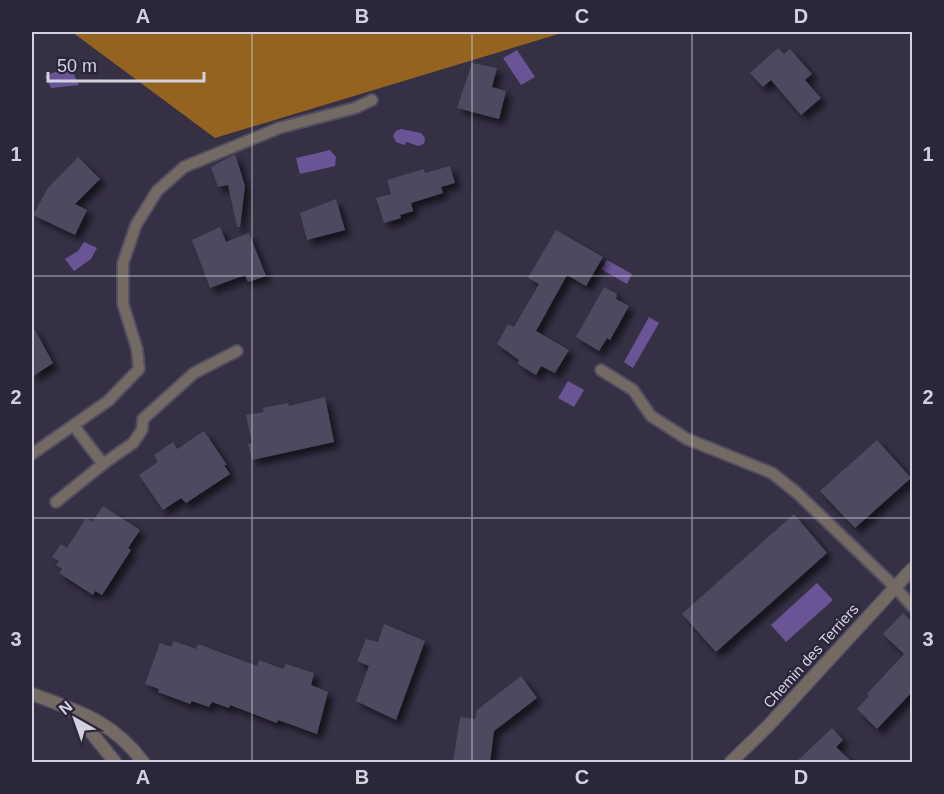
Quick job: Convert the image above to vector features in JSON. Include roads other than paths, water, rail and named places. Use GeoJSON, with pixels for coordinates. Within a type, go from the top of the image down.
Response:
{"type":"FeatureCollection","features":[{"type":"Feature","properties":{"kind":"street","name":"Chemin des Terriers"},"geometry":{"type":"LineString","coordinates":[[731,762],[769,725],[912,569]]}},
{"type":"Feature","properties":{"kind":"street"},"geometry":{"type":"LineString","coordinates":[[32,694],[102,722],[133,749],[143,762]]}},
{"type":"Feature","properties":{"kind":"street"},"geometry":{"type":"LineString","coordinates":[[72,709],[116,762]]}},
{"type":"Feature","properties":{"kind":"lane"},"geometry":{"type":"LineString","coordinates":[[32,454],[108,401],[140,369],[138,349],[123,304],[123,263],[136,225],[157,191],[184,167],[279,128],[354,108],[372,100]]}},
{"type":"Feature","properties":{"kind":"lane"},"geometry":{"type":"LineString","coordinates":[[56,502],[103,464],[134,443],[142,430],[143,419],[195,373],[237,351]]}},
{"type":"Feature","properties":{"kind":"lane"},"geometry":{"type":"LineString","coordinates":[[601,370],[633,390],[651,416],[687,439],[772,473],[797,493],[912,606]]}},
{"type":"Feature","properties":{"kind":"lane"},"geometry":{"type":"LineString","coordinates":[[74,426],[103,464]]}}]}
